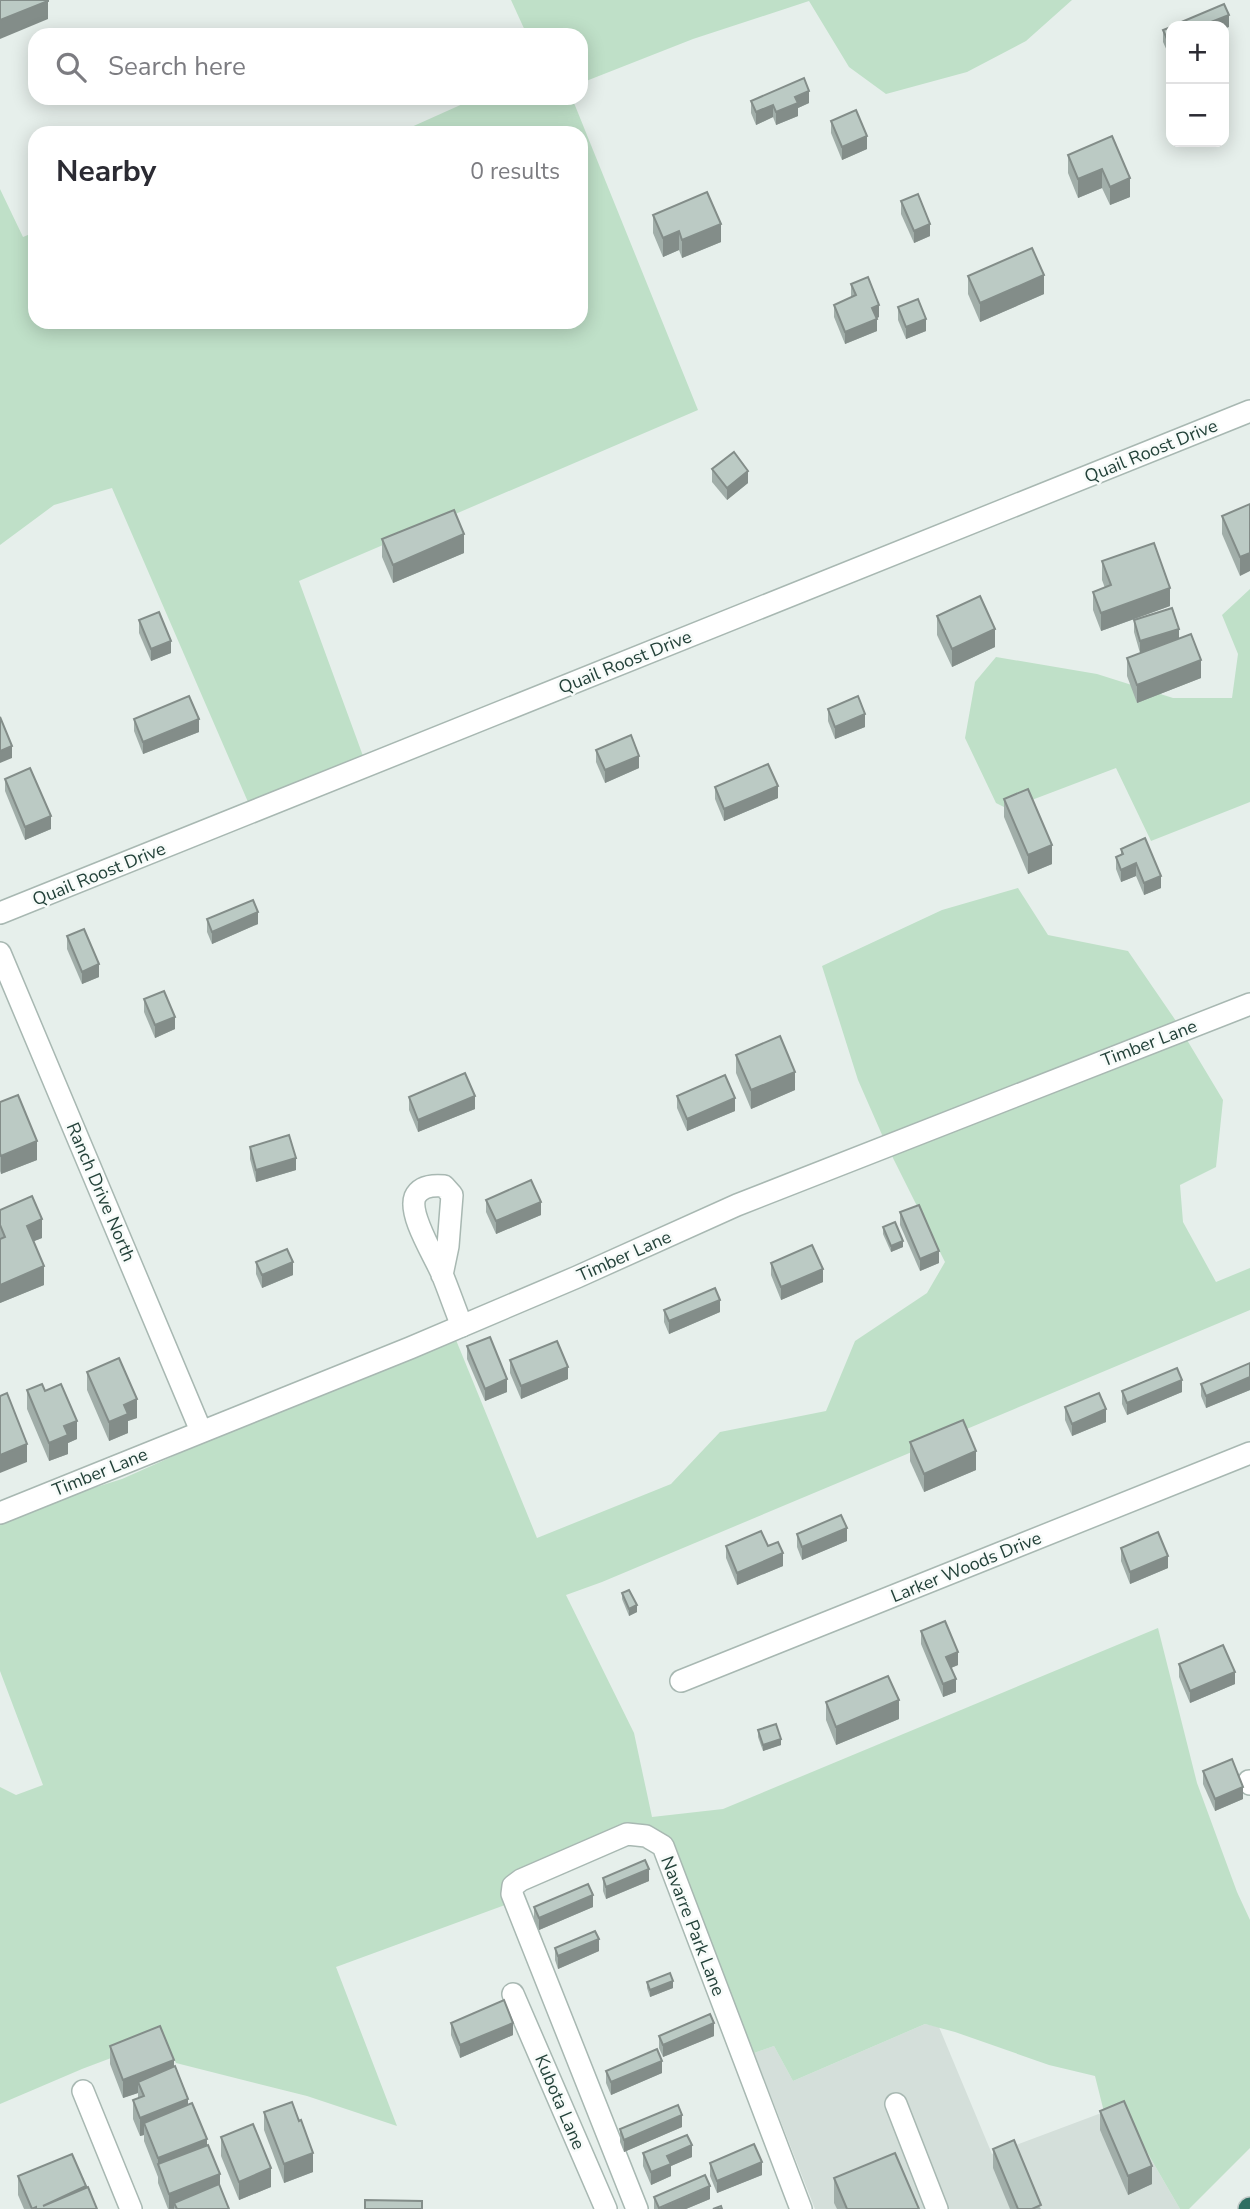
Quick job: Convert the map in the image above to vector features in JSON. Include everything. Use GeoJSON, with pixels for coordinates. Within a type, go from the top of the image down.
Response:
{"type":"FeatureCollection","features":[{"type":"Feature","properties":{"kind":"street","name":"Quail Roost Drive"},"geometry":{"type":"LineString","coordinates":[[0,913],[1250,411]]}},
{"type":"Feature","properties":{"kind":"street","name":"Ranch Drive North"},"geometry":{"type":"LineString","coordinates":[[0,953],[201,1432]]}},
{"type":"Feature","properties":{"kind":"street","name":"Timber Lane"},"geometry":{"type":"LineString","coordinates":[[0,1513],[462,1326],[737,1205],[1250,1004]]}},
{"type":"Feature","properties":{"kind":"street"},"geometry":{"type":"LineString","coordinates":[[442,1275],[462,1326]]}},
{"type":"Feature","properties":{"kind":"street","name":"Larker Woods Drive"},"geometry":{"type":"LineString","coordinates":[[681,1681],[1250,1453]]}},
{"type":"Feature","properties":{"kind":"street","name":"Navarre Park Lane"},"geometry":{"type":"LineString","coordinates":[[637,2209],[512,1894],[513,1886],[522,1880],[627,1834],[646,1836],[663,1846],[801,2209]]}},
{"type":"Feature","properties":{"kind":"street","name":"Kubota Lane"},"geometry":{"type":"LineString","coordinates":[[513,1994],[606,2209]]}},
{"type":"Feature","properties":{"kind":"street"},"geometry":{"type":"LineString","coordinates":[[83,2091],[131,2209]]}},
{"type":"Feature","properties":{"kind":"street"},"geometry":{"type":"LineString","coordinates":[[896,2104],[937,2209]]}},
{"type":"Feature","properties":{"kind":"shaded area"},"geometry":{"type":"Polygon","coordinates":[[[925,2024],[939,2027],[992,2154],[1104,2112],[1147,2152],[1180,2209],[815,2209],[754,2053],[774,2046],[793,2081],[925,2024]]]}},
{"type":"Feature","properties":{"kind":"green space"},"geometry":{"type":"Polygon","coordinates":[[[511,0],[1072,0],[1026,41],[967,72],[886,94],[849,67],[809,1],[693,39],[588,80],[588,28],[524,28],[511,0]]]}},
{"type":"Feature","properties":{"kind":"green space"},"geometry":{"type":"Polygon","coordinates":[[[460,105],[575,105],[583,126],[414,126],[460,105]]]}},
{"type":"Feature","properties":{"kind":"green space"},"geometry":{"type":"Polygon","coordinates":[[[588,138],[698,410],[299,581],[363,756],[248,802],[112,488],[54,505],[0,545],[0,189],[23,237],[28,235],[28,329],[588,329],[588,138]]]}},
{"type":"Feature","properties":{"kind":"green space"},"geometry":{"type":"Polygon","coordinates":[[[1250,589],[1250,802],[1151,841],[1116,768],[1008,809],[996,803],[965,738],[975,682],[996,657],[1097,674],[1173,698],[1232,698],[1238,654],[1222,615],[1250,589]]]}},
{"type":"Feature","properties":{"kind":"green space"},"geometry":{"type":"Polygon","coordinates":[[[1018,888],[1048,935],[1128,951],[1176,1021],[883,1137],[858,1080],[822,966],[942,910],[1018,888]]]}},
{"type":"Feature","properties":{"kind":"green space"},"geometry":{"type":"Polygon","coordinates":[[[1187,1040],[1223,1100],[1216,1167],[1180,1185],[1183,1222],[1216,1282],[1250,1268],[1250,1310],[566,1595],[634,1733],[652,1817],[723,1809],[1158,1628],[1197,1783],[1250,1920],[1250,2148],[1189,2209],[1180,2209],[1147,2152],[1104,2112],[1095,2076],[1049,2065],[925,2024],[793,2081],[774,2046],[754,2053],[671,1842],[667,1836],[650,1827],[623,1824],[517,1870],[509,1876],[505,1905],[336,1967],[397,2126],[307,2096],[176,2063],[164,2038],[0,2104],[0,1787],[16,1795],[43,1785],[0,1671],[0,1524],[77,1493],[122,1479],[207,1441],[456,1340],[537,1538],[671,1484],[720,1432],[826,1411],[855,1341],[927,1293],[945,1262],[892,1156],[1187,1040]]]}},
{"type":"Feature","properties":{"kind":"building"},"geometry":{"type":"Polygon","coordinates":[[[0,0],[48,0],[48,1],[0,20],[0,0]]]}},
{"type":"Feature","properties":{"kind":"building"},"geometry":{"type":"Polygon","coordinates":[[[1224,4],[1229,15],[1214,21],[1184,21],[1224,4]]]}},
{"type":"Feature","properties":{"kind":"building"},"geometry":{"type":"Polygon","coordinates":[[[804,78],[809,91],[795,97],[798,103],[776,112],[773,105],[756,112],[751,101],[804,78]]]}},
{"type":"Feature","properties":{"kind":"building"},"geometry":{"type":"Polygon","coordinates":[[[856,110],[867,136],[842,147],[831,121],[856,110]]]}},
{"type":"Feature","properties":{"kind":"building"},"geometry":{"type":"Polygon","coordinates":[[[1112,136],[1130,178],[1110,187],[1102,169],[1078,179],[1068,155],[1112,136]]]}},
{"type":"Feature","properties":{"kind":"building"},"geometry":{"type":"Polygon","coordinates":[[[707,192],[721,224],[682,240],[679,231],[663,238],[653,215],[707,192]]]}},
{"type":"Feature","properties":{"kind":"building"},"geometry":{"type":"Polygon","coordinates":[[[918,194],[930,224],[914,231],[901,201],[918,194]]]}},
{"type":"Feature","properties":{"kind":"building"},"geometry":{"type":"Polygon","coordinates":[[[1032,248],[1044,275],[980,303],[968,276],[1032,248]]]}},
{"type":"Feature","properties":{"kind":"building"},"geometry":{"type":"Polygon","coordinates":[[[868,277],[879,305],[872,308],[877,319],[845,332],[834,305],[856,295],[851,284],[868,277]]]}},
{"type":"Feature","properties":{"kind":"building"},"geometry":{"type":"Polygon","coordinates":[[[918,299],[926,319],[906,327],[898,307],[918,299]]]}},
{"type":"Feature","properties":{"kind":"building"},"geometry":{"type":"Polygon","coordinates":[[[734,452],[748,471],[727,488],[712,469],[734,452]]]}},
{"type":"Feature","properties":{"kind":"building"},"geometry":{"type":"Polygon","coordinates":[[[1250,504],[1250,553],[1240,557],[1222,516],[1250,504]]]}},
{"type":"Feature","properties":{"kind":"building"},"geometry":{"type":"Polygon","coordinates":[[[454,510],[464,534],[393,565],[382,539],[454,510]]]}},
{"type":"Feature","properties":{"kind":"building"},"geometry":{"type":"Polygon","coordinates":[[[1154,543],[1170,588],[1101,613],[1093,592],[1111,585],[1102,561],[1154,543]]]}},
{"type":"Feature","properties":{"kind":"building"},"geometry":{"type":"Polygon","coordinates":[[[980,596],[995,629],[952,649],[937,616],[980,596]]]}},
{"type":"Feature","properties":{"kind":"building"},"geometry":{"type":"Polygon","coordinates":[[[1172,608],[1179,629],[1140,641],[1134,620],[1172,608]]]}},
{"type":"Feature","properties":{"kind":"building"},"geometry":{"type":"Polygon","coordinates":[[[159,612],[171,641],[151,649],[139,620],[159,612]]]}},
{"type":"Feature","properties":{"kind":"building"},"geometry":{"type":"Polygon","coordinates":[[[1191,634],[1201,660],[1137,685],[1127,658],[1191,634]]]}},
{"type":"Feature","properties":{"kind":"building"},"geometry":{"type":"Polygon","coordinates":[[[189,696],[199,719],[143,742],[134,719],[189,696]]]}},
{"type":"Feature","properties":{"kind":"building"},"geometry":{"type":"Polygon","coordinates":[[[858,696],[865,714],[835,727],[828,709],[858,696]]]}},
{"type":"Feature","properties":{"kind":"building"},"geometry":{"type":"Polygon","coordinates":[[[0,717],[12,746],[0,751],[0,717]]]}},
{"type":"Feature","properties":{"kind":"building"},"geometry":{"type":"Polygon","coordinates":[[[631,735],[639,756],[605,770],[596,750],[631,735]]]}},
{"type":"Feature","properties":{"kind":"building"},"geometry":{"type":"Polygon","coordinates":[[[768,764],[778,786],[724,809],[715,787],[768,764]]]}},
{"type":"Feature","properties":{"kind":"building"},"geometry":{"type":"Polygon","coordinates":[[[30,768],[51,816],[25,827],[5,779],[30,768]]]}},
{"type":"Feature","properties":{"kind":"building"},"geometry":{"type":"Polygon","coordinates":[[[1028,789],[1052,845],[1028,855],[1004,799],[1028,789]]]}},
{"type":"Feature","properties":{"kind":"building"},"geometry":{"type":"Polygon","coordinates":[[[1145,838],[1161,876],[1144,883],[1136,863],[1121,870],[1116,857],[1123,854],[1121,849],[1145,838]]]}},
{"type":"Feature","properties":{"kind":"building"},"geometry":{"type":"Polygon","coordinates":[[[253,900],[258,912],[212,932],[207,919],[253,900]]]}},
{"type":"Feature","properties":{"kind":"building"},"geometry":{"type":"Polygon","coordinates":[[[84,929],[99,964],[82,972],[67,936],[84,929]]]}},
{"type":"Feature","properties":{"kind":"building"},"geometry":{"type":"Polygon","coordinates":[[[164,991],[175,1017],[155,1025],[144,999],[164,991]]]}},
{"type":"Feature","properties":{"kind":"building"},"geometry":{"type":"Polygon","coordinates":[[[780,1036],[795,1072],[751,1090],[736,1055],[780,1036]]]}},
{"type":"Feature","properties":{"kind":"building"},"geometry":{"type":"Polygon","coordinates":[[[465,1073],[475,1096],[418,1120],[409,1097],[465,1073]]]}},
{"type":"Feature","properties":{"kind":"building"},"geometry":{"type":"Polygon","coordinates":[[[725,1075],[735,1098],[687,1119],[677,1096],[725,1075]]]}},
{"type":"Feature","properties":{"kind":"building"},"geometry":{"type":"Polygon","coordinates":[[[18,1095],[37,1141],[1,1156],[0,1102],[18,1095]]]}},
{"type":"Feature","properties":{"kind":"building"},"geometry":{"type":"Polygon","coordinates":[[[289,1135],[296,1158],[256,1170],[250,1147],[289,1135]]]}},
{"type":"Feature","properties":{"kind":"building"},"geometry":{"type":"Polygon","coordinates":[[[531,1180],[541,1202],[496,1221],[486,1200],[531,1180]]]}},
{"type":"Feature","properties":{"kind":"building"},"geometry":{"type":"Polygon","coordinates":[[[32,1196],[42,1219],[27,1226],[44,1266],[0,1285],[0,1239],[5,1237],[0,1225],[0,1210],[32,1196]]]}},
{"type":"Feature","properties":{"kind":"building"},"geometry":{"type":"Polygon","coordinates":[[[919,1205],[939,1251],[920,1259],[900,1212],[919,1205]]]}},
{"type":"Feature","properties":{"kind":"building"},"geometry":{"type":"Polygon","coordinates":[[[895,1222],[903,1241],[891,1246],[883,1227],[895,1222]]]}},
{"type":"Feature","properties":{"kind":"building"},"geometry":{"type":"Polygon","coordinates":[[[812,1245],[823,1269],[781,1287],[771,1263],[812,1245]]]}},
{"type":"Feature","properties":{"kind":"building"},"geometry":{"type":"Polygon","coordinates":[[[287,1249],[293,1262],[262,1275],[256,1262],[287,1249]]]}},
{"type":"Feature","properties":{"kind":"building"},"geometry":{"type":"Polygon","coordinates":[[[715,1288],[720,1300],[669,1321],[664,1310],[715,1288]]]}},
{"type":"Feature","properties":{"kind":"building"},"geometry":{"type":"Polygon","coordinates":[[[490,1337],[507,1379],[485,1389],[467,1346],[490,1337]]]}},
{"type":"Feature","properties":{"kind":"building"},"geometry":{"type":"Polygon","coordinates":[[[557,1341],[568,1367],[521,1386],[510,1360],[557,1341]]]}},
{"type":"Feature","properties":{"kind":"building"},"geometry":{"type":"Polygon","coordinates":[[[119,1358],[137,1399],[124,1405],[128,1414],[109,1422],[87,1372],[119,1358]]]}},
{"type":"Feature","properties":{"kind":"building"},"geometry":{"type":"Polygon","coordinates":[[[1250,1363],[1250,1377],[1206,1396],[1201,1384],[1250,1363]]]}},
{"type":"Feature","properties":{"kind":"building"},"geometry":{"type":"Polygon","coordinates":[[[1177,1368],[1182,1380],[1127,1403],[1122,1391],[1177,1368]]]}},
{"type":"Feature","properties":{"kind":"building"},"geometry":{"type":"Polygon","coordinates":[[[42,1384],[45,1391],[61,1384],[77,1421],[64,1426],[68,1435],[49,1443],[27,1390],[42,1384]]]}},
{"type":"Feature","properties":{"kind":"building"},"geometry":{"type":"Polygon","coordinates":[[[7,1393],[27,1444],[0,1455],[0,1396],[7,1393]]]}},
{"type":"Feature","properties":{"kind":"building"},"geometry":{"type":"Polygon","coordinates":[[[1099,1393],[1106,1409],[1072,1424],[1065,1407],[1099,1393]]]}},
{"type":"Feature","properties":{"kind":"building"},"geometry":{"type":"Polygon","coordinates":[[[963,1420],[976,1451],[924,1474],[910,1442],[963,1420]]]}},
{"type":"Feature","properties":{"kind":"building"},"geometry":{"type":"Polygon","coordinates":[[[841,1515],[847,1528],[802,1547],[797,1534],[841,1515]]]}},
{"type":"Feature","properties":{"kind":"building"},"geometry":{"type":"Polygon","coordinates":[[[761,1531],[768,1546],[778,1542],[783,1553],[737,1573],[726,1546],[761,1531]]]}},
{"type":"Feature","properties":{"kind":"building"},"geometry":{"type":"Polygon","coordinates":[[[1158,1532],[1168,1556],[1130,1572],[1121,1548],[1158,1532]]]}},
{"type":"Feature","properties":{"kind":"building"},"geometry":{"type":"Polygon","coordinates":[[[629,1590],[637,1605],[629,1609],[622,1593],[629,1590]]]}},
{"type":"Feature","properties":{"kind":"building"},"geometry":{"type":"Polygon","coordinates":[[[945,1621],[958,1652],[946,1657],[956,1679],[943,1684],[921,1631],[945,1621]]]}},
{"type":"Feature","properties":{"kind":"building"},"geometry":{"type":"Polygon","coordinates":[[[1223,1645],[1235,1672],[1190,1691],[1179,1664],[1223,1645]]]}},
{"type":"Feature","properties":{"kind":"building"},"geometry":{"type":"Polygon","coordinates":[[[888,1676],[899,1700],[836,1727],[826,1702],[888,1676]]]}},
{"type":"Feature","properties":{"kind":"building"},"geometry":{"type":"Polygon","coordinates":[[[776,1724],[781,1739],[763,1745],[758,1730],[776,1724]]]}},
{"type":"Feature","properties":{"kind":"building"},"geometry":{"type":"Polygon","coordinates":[[[1232,1759],[1243,1787],[1215,1799],[1203,1771],[1232,1759]]]}},
{"type":"Feature","properties":{"kind":"building"},"geometry":{"type":"Polygon","coordinates":[[[645,1860],[649,1869],[606,1887],[603,1878],[645,1860]]]}},
{"type":"Feature","properties":{"kind":"building"},"geometry":{"type":"Polygon","coordinates":[[[588,1884],[593,1895],[539,1918],[534,1907],[588,1884]]]}},
{"type":"Feature","properties":{"kind":"building"},"geometry":{"type":"Polygon","coordinates":[[[595,1931],[599,1939],[558,1956],[555,1948],[595,1931]]]}},
{"type":"Feature","properties":{"kind":"building"},"geometry":{"type":"Polygon","coordinates":[[[670,1973],[673,1981],[650,1990],[647,1982],[670,1973]]]}},
{"type":"Feature","properties":{"kind":"building"},"geometry":{"type":"Polygon","coordinates":[[[504,2000],[513,2023],[460,2045],[451,2023],[504,2000]]]}},
{"type":"Feature","properties":{"kind":"building"},"geometry":{"type":"Polygon","coordinates":[[[710,2014],[714,2023],[663,2045],[659,2036],[710,2014]]]}},
{"type":"Feature","properties":{"kind":"building"},"geometry":{"type":"Polygon","coordinates":[[[160,2026],[174,2060],[123,2080],[110,2046],[160,2026]]]}},
{"type":"Feature","properties":{"kind":"building"},"geometry":{"type":"Polygon","coordinates":[[[657,2049],[662,2061],[611,2082],[606,2071],[657,2049]]]}},
{"type":"Feature","properties":{"kind":"building"},"geometry":{"type":"Polygon","coordinates":[[[175,2066],[188,2099],[140,2118],[133,2100],[144,2096],[138,2082],[175,2066]]]}},
{"type":"Feature","properties":{"kind":"building"},"geometry":{"type":"Polygon","coordinates":[[[1124,2101],[1152,2166],[1128,2176],[1100,2111],[1124,2101]]]}},
{"type":"Feature","properties":{"kind":"building"},"geometry":{"type":"Polygon","coordinates":[[[292,2102],[313,2153],[284,2164],[264,2112],[292,2102]]]}},
{"type":"Feature","properties":{"kind":"building"},"geometry":{"type":"Polygon","coordinates":[[[192,2103],[207,2139],[158,2158],[144,2123],[192,2103]]]}},
{"type":"Feature","properties":{"kind":"building"},"geometry":{"type":"Polygon","coordinates":[[[678,2105],[682,2115],[624,2140],[620,2129],[678,2105]]]}},
{"type":"Feature","properties":{"kind":"building"},"geometry":{"type":"Polygon","coordinates":[[[253,2124],[271,2168],[239,2182],[221,2137],[253,2124]]]}},
{"type":"Feature","properties":{"kind":"building"},"geometry":{"type":"Polygon","coordinates":[[[687,2135],[692,2145],[667,2156],[671,2164],[651,2172],[643,2153],[687,2135]]]}},
{"type":"Feature","properties":{"kind":"building"},"geometry":{"type":"Polygon","coordinates":[[[1014,2140],[1041,2205],[1032,2209],[1018,2209],[993,2149],[1014,2140]]]}},
{"type":"Feature","properties":{"kind":"building"},"geometry":{"type":"Polygon","coordinates":[[[754,2144],[762,2162],[717,2181],[710,2163],[754,2144]]]}},
{"type":"Feature","properties":{"kind":"building"},"geometry":{"type":"Polygon","coordinates":[[[208,2145],[220,2174],[169,2194],[158,2164],[208,2145]]]}},
{"type":"Feature","properties":{"kind":"building"},"geometry":{"type":"Polygon","coordinates":[[[895,2153],[919,2209],[847,2209],[834,2178],[895,2153]]]}},
{"type":"Feature","properties":{"kind":"building"},"geometry":{"type":"Polygon","coordinates":[[[72,2154],[86,2186],[43,2206],[88,2187],[97,2209],[32,2209],[18,2176],[72,2154]]]}},
{"type":"Feature","properties":{"kind":"building"},"geometry":{"type":"Polygon","coordinates":[[[705,2175],[710,2186],[659,2208],[654,2197],[705,2175]]]}},
{"type":"Feature","properties":{"kind":"building"},"geometry":{"type":"Polygon","coordinates":[[[219,2184],[229,2209],[177,2209],[174,2203],[219,2184]]]}},
{"type":"Feature","properties":{"kind":"building"},"geometry":{"type":"Polygon","coordinates":[[[365,2200],[422,2201],[422,2209],[365,2209],[365,2200]]]}}]}
